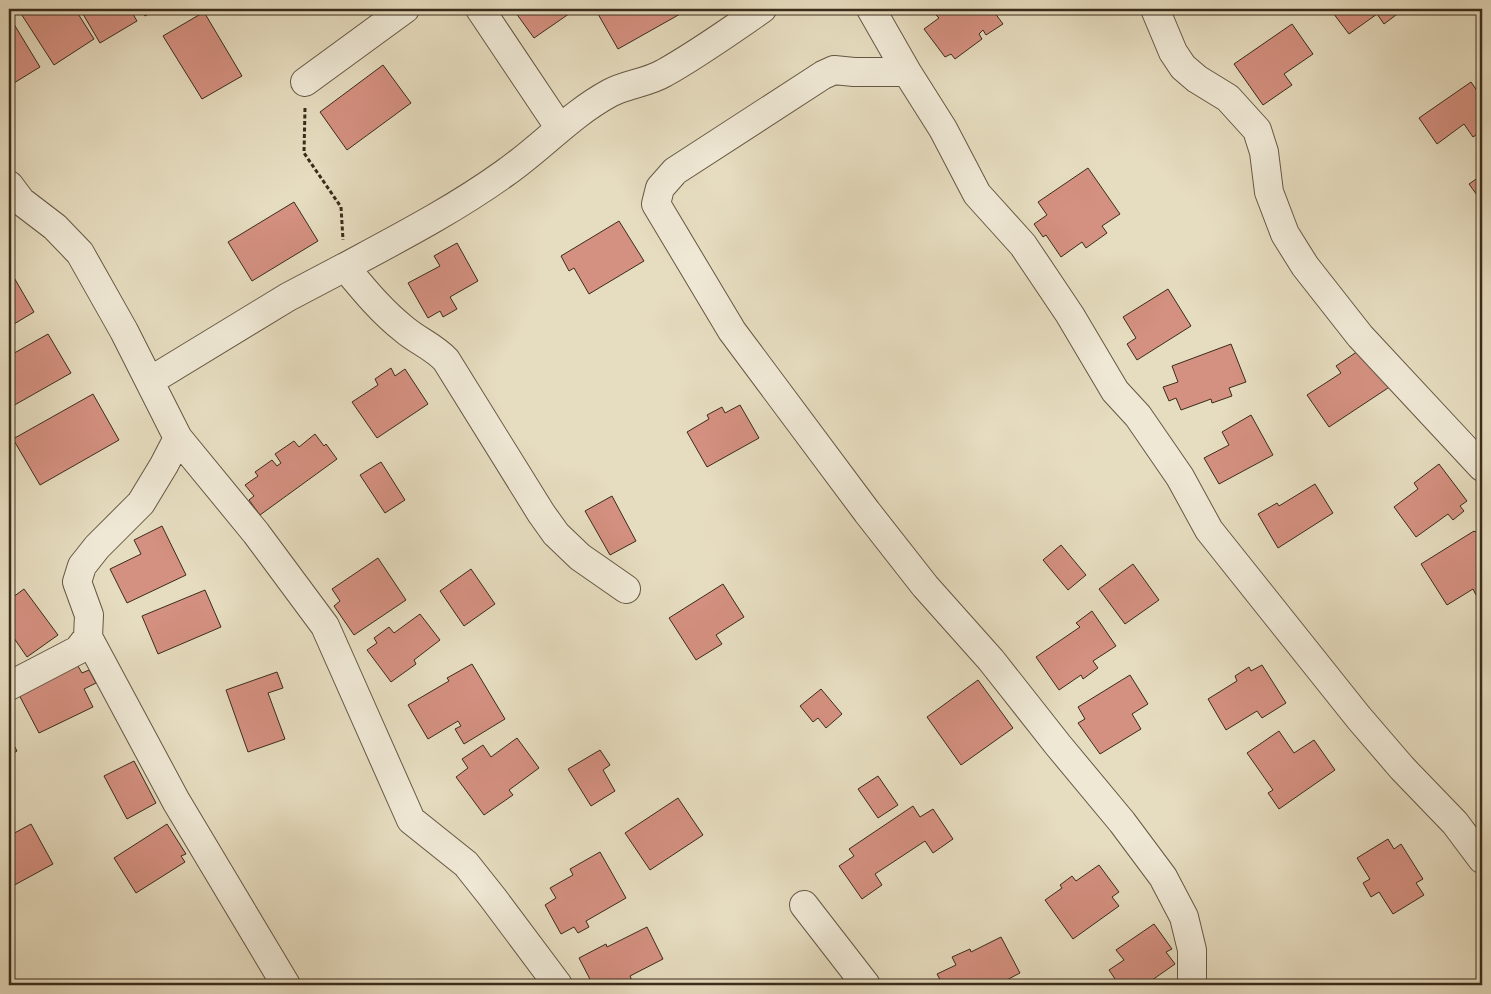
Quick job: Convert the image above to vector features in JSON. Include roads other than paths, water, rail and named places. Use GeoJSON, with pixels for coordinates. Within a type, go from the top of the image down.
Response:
{"type":"FeatureCollection","features":[{"type":"Feature","properties":{"kind":"street"},"geometry":{"type":"LineString","coordinates":[[305,82],[405,9]]}},
{"type":"Feature","properties":{"kind":"street"},"geometry":{"type":"LineString","coordinates":[[480,9],[559,127]]}},
{"type":"Feature","properties":{"kind":"street"},"geometry":{"type":"LineString","coordinates":[[150,381],[288,297],[433,219],[504,174],[530,154],[559,127],[611,93],[662,74],[762,9]]}},
{"type":"Feature","properties":{"kind":"street"},"geometry":{"type":"LineString","coordinates":[[871,9],[907,72],[943,129],[977,194],[1023,245],[1070,315],[1115,391],[1138,416],[1180,477],[1209,530],[1359,718],[1402,768],[1456,823],[1482,859]]}},
{"type":"Feature","properties":{"kind":"street"},"geometry":{"type":"LineString","coordinates":[[1155,9],[1173,52],[1183,67],[1228,98],[1257,130],[1264,152],[1269,192],[1285,234],[1305,266],[1360,336],[1482,467]]}},
{"type":"Feature","properties":{"kind":"street"},"geometry":{"type":"LineString","coordinates":[[907,72],[834,70],[823,74],[675,171],[660,188],[656,204],[732,331],[867,512],[926,586],[991,660],[1058,746],[1122,822],[1163,877],[1184,917],[1192,950],[1192,985]]}},
{"type":"Feature","properties":{"kind":"street"},"geometry":{"type":"LineString","coordinates":[[9,185],[22,201],[55,227],[80,253],[150,381],[178,438],[256,533],[325,626],[411,820],[466,864],[558,985]]}},
{"type":"Feature","properties":{"kind":"street"},"geometry":{"type":"LineString","coordinates":[[345,267],[376,304],[406,331],[436,350],[446,360],[556,534],[580,556],[626,589]]}},
{"type":"Feature","properties":{"kind":"street"},"geometry":{"type":"LineString","coordinates":[[178,438],[141,503],[97,547],[82,566],[77,582],[89,615],[88,637],[176,801],[286,985]]}},
{"type":"Feature","properties":{"kind":"street"},"geometry":{"type":"LineString","coordinates":[[9,686],[78,650],[88,637]]}},
{"type":"Feature","properties":{"kind":"street"},"geometry":{"type":"LineString","coordinates":[[804,905],[866,985]]}}]}
